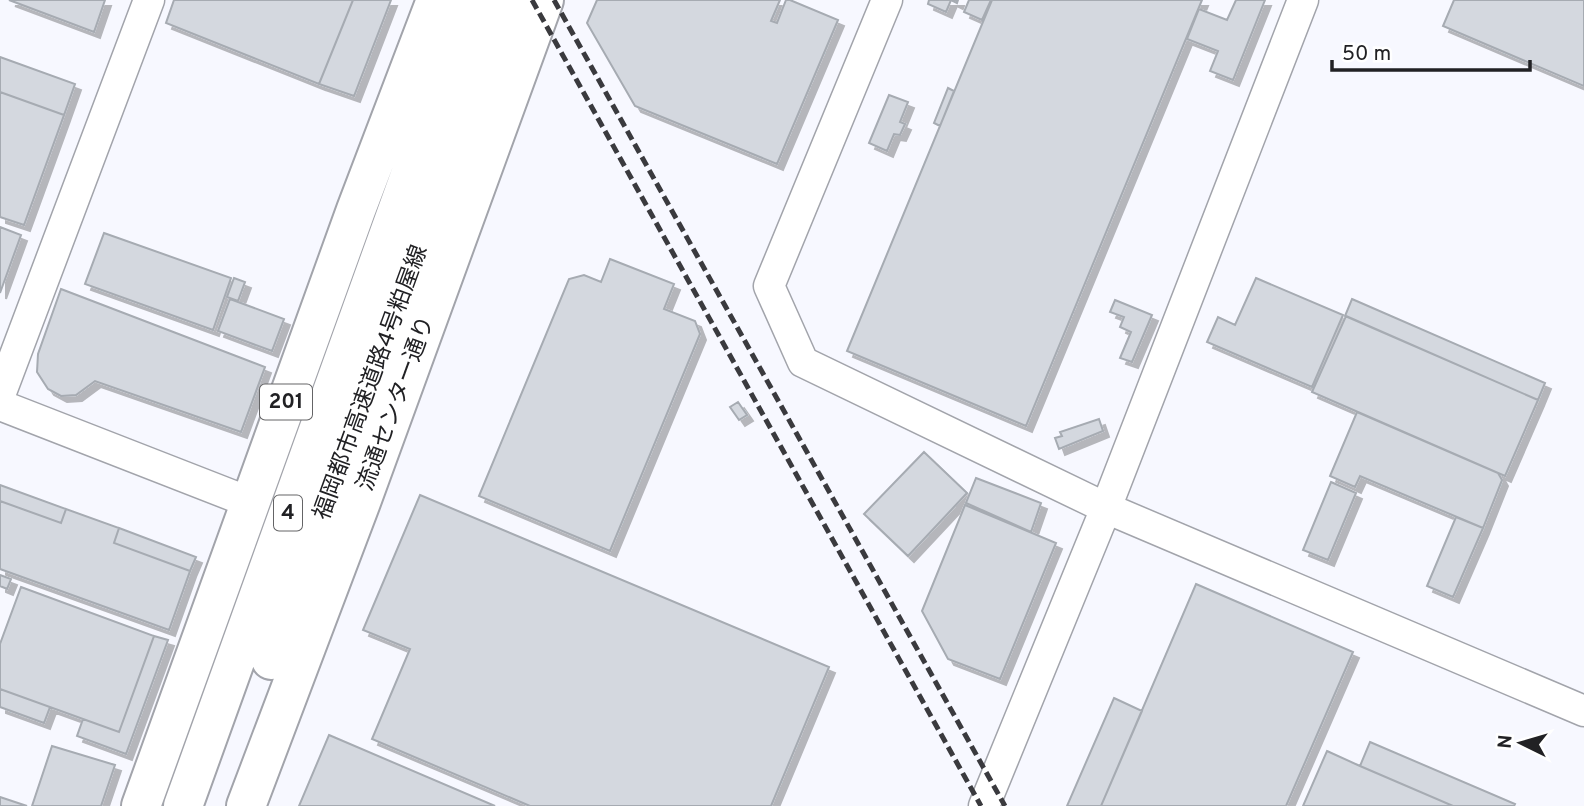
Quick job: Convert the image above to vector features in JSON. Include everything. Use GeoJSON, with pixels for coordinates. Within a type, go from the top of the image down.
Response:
{"type":"FeatureCollection","features":[{"type":"Feature","properties":{"kind":"highway","name":"201"},"geometry":{"type":"LineString","coordinates":[[141,806],[249,502],[436,0]]}},
{"type":"Feature","properties":{"kind":"highway","name":"福岡都市高速道路4号粕屋線"},"geometry":{"type":"LineString","coordinates":[[219,806],[410,226],[473,0]]}},
{"type":"Feature","properties":{"kind":"highway","name":"福岡都市高速道路4号粕屋線"},"geometry":{"type":"LineString","coordinates":[[183,806],[410,226],[509,0]]}},
{"type":"Feature","properties":{"kind":"highway","name":"流通センター通り"},"geometry":{"type":"LineString","coordinates":[[246,806],[361,502],[544,0]]}},
{"type":"Feature","properties":{"kind":"street"},"geometry":{"type":"LineString","coordinates":[[0,395],[149,0]]}},
{"type":"Feature","properties":{"kind":"street"},"geometry":{"type":"LineString","coordinates":[[887,0],[769,286],[803,362],[1106,508],[1584,711]]}},
{"type":"Feature","properties":{"kind":"street"},"geometry":{"type":"LineString","coordinates":[[984,806],[1106,508],[1303,0]]}},
{"type":"Feature","properties":{"kind":"street"},"geometry":{"type":"LineString","coordinates":[[0,405],[249,502]]}},
{"type":"Feature","properties":{"kind":"building"},"geometry":{"type":"Polygon","coordinates":[[[9,0],[105,0],[94,32],[9,0]]]}},
{"type":"Feature","properties":{"kind":"building"},"geometry":{"type":"Polygon","coordinates":[[[174,0],[353,0],[319,84],[166,23],[174,0]]]}},
{"type":"Feature","properties":{"kind":"building"},"geometry":{"type":"Polygon","coordinates":[[[353,0],[391,0],[354,96],[319,84],[353,0]]]}},
{"type":"Feature","properties":{"kind":"building"},"geometry":{"type":"Polygon","coordinates":[[[597,0],[780,0],[771,21],[777,23],[786,0],[790,0],[838,20],[777,164],[635,106],[587,23],[597,0]]]}},
{"type":"Feature","properties":{"kind":"building"},"geometry":{"type":"Polygon","coordinates":[[[929,0],[951,0],[946,12],[928,4],[929,0]]]}},
{"type":"Feature","properties":{"kind":"building"},"geometry":{"type":"Polygon","coordinates":[[[969,0],[991,0],[982,20],[964,12],[969,0]]]}},
{"type":"Feature","properties":{"kind":"building"},"geometry":{"type":"Polygon","coordinates":[[[992,0],[1202,0],[1026,426],[847,351],[992,0]]]}},
{"type":"Feature","properties":{"kind":"building"},"geometry":{"type":"Polygon","coordinates":[[[1236,0],[1265,0],[1233,80],[1210,71],[1218,51],[1187,39],[1199,9],[1227,20],[1236,0]]]}},
{"type":"Feature","properties":{"kind":"building"},"geometry":{"type":"Polygon","coordinates":[[[1454,0],[1584,0],[1584,86],[1443,26],[1454,0]]]}},
{"type":"Feature","properties":{"kind":"building"},"geometry":{"type":"Polygon","coordinates":[[[0,57],[75,84],[64,115],[0,92],[0,57]]]}},
{"type":"Feature","properties":{"kind":"building"},"geometry":{"type":"Polygon","coordinates":[[[948,88],[954,91],[940,126],[934,123],[948,88]]]}},
{"type":"Feature","properties":{"kind":"building"},"geometry":{"type":"Polygon","coordinates":[[[0,92],[64,115],[24,225],[0,217],[0,92]]]}},
{"type":"Feature","properties":{"kind":"building"},"geometry":{"type":"Polygon","coordinates":[[[889,95],[908,102],[900,122],[905,124],[900,135],[894,134],[887,151],[869,143],[889,95]]]}},
{"type":"Feature","properties":{"kind":"building"},"geometry":{"type":"Polygon","coordinates":[[[0,227],[21,235],[0,293],[0,227]]]}},
{"type":"Feature","properties":{"kind":"building"},"geometry":{"type":"Polygon","coordinates":[[[104,233],[231,278],[213,330],[85,284],[104,233]]]}},
{"type":"Feature","properties":{"kind":"building"},"geometry":{"type":"Polygon","coordinates":[[[610,259],[674,284],[664,309],[695,321],[700,334],[610,551],[479,496],[569,279],[584,275],[601,282],[610,259]]]}},
{"type":"Feature","properties":{"kind":"building"},"geometry":{"type":"Polygon","coordinates":[[[234,278],[245,282],[238,301],[227,297],[234,278]]]}},
{"type":"Feature","properties":{"kind":"building"},"geometry":{"type":"Polygon","coordinates":[[[1256,278],[1343,315],[1312,387],[1207,342],[1218,317],[1235,325],[1256,278]]]}},
{"type":"Feature","properties":{"kind":"building"},"geometry":{"type":"Polygon","coordinates":[[[61,289],[265,367],[241,432],[95,381],[76,395],[61,396],[48,389],[37,372],[38,354],[61,289]]]}},
{"type":"Feature","properties":{"kind":"building"},"geometry":{"type":"Polygon","coordinates":[[[230,299],[284,319],[272,351],[218,331],[230,299]]]}},
{"type":"Feature","properties":{"kind":"building"},"geometry":{"type":"Polygon","coordinates":[[[1352,299],[1545,383],[1538,400],[1345,316],[1352,299]]]}},
{"type":"Feature","properties":{"kind":"building"},"geometry":{"type":"Polygon","coordinates":[[[1115,300],[1152,315],[1132,362],[1120,358],[1131,332],[1120,327],[1124,317],[1110,312],[1115,300]]]}},
{"type":"Feature","properties":{"kind":"building"},"geometry":{"type":"Polygon","coordinates":[[[1346,316],[1538,400],[1505,476],[1312,392],[1346,316]]]}},
{"type":"Feature","properties":{"kind":"building"},"geometry":{"type":"Polygon","coordinates":[[[738,402],[747,415],[739,420],[730,407],[738,402]]]}},
{"type":"Feature","properties":{"kind":"building"},"geometry":{"type":"Polygon","coordinates":[[[1357,412],[1498,473],[1502,480],[1483,528],[1360,476],[1355,487],[1330,476],[1357,412]]]}},
{"type":"Feature","properties":{"kind":"building"},"geometry":{"type":"Polygon","coordinates":[[[1099,419],[1103,431],[1059,449],[1055,438],[1062,436],[1060,432],[1099,419]]]}},
{"type":"Feature","properties":{"kind":"building"},"geometry":{"type":"Polygon","coordinates":[[[924,452],[967,493],[908,556],[864,514],[924,452]]]}},
{"type":"Feature","properties":{"kind":"building"},"geometry":{"type":"Polygon","coordinates":[[[976,478],[1041,503],[1031,532],[966,503],[976,478]]]}},
{"type":"Feature","properties":{"kind":"building"},"geometry":{"type":"Polygon","coordinates":[[[1331,482],[1356,493],[1328,560],[1303,550],[1331,482]]]}},
{"type":"Feature","properties":{"kind":"building"},"geometry":{"type":"Polygon","coordinates":[[[0,485],[66,509],[61,523],[0,501],[0,485]]]}},
{"type":"Feature","properties":{"kind":"building"},"geometry":{"type":"Polygon","coordinates":[[[420,495],[829,667],[771,806],[530,806],[372,739],[410,649],[363,630],[420,495]]]}},
{"type":"Feature","properties":{"kind":"building"},"geometry":{"type":"Polygon","coordinates":[[[0,501],[61,523],[66,509],[119,528],[114,543],[190,571],[169,630],[0,569],[0,501]]]}},
{"type":"Feature","properties":{"kind":"building"},"geometry":{"type":"Polygon","coordinates":[[[965,505],[1056,543],[1000,679],[948,659],[922,611],[965,505]]]}},
{"type":"Feature","properties":{"kind":"building"},"geometry":{"type":"Polygon","coordinates":[[[1456,517],[1483,528],[1453,597],[1427,586],[1456,517]]]}},
{"type":"Feature","properties":{"kind":"building"},"geometry":{"type":"Polygon","coordinates":[[[119,528],[196,557],[190,571],[114,543],[119,528]]]}},
{"type":"Feature","properties":{"kind":"building"},"geometry":{"type":"Polygon","coordinates":[[[0,575],[11,579],[7,589],[0,586],[0,575]]]}},
{"type":"Feature","properties":{"kind":"building"},"geometry":{"type":"Polygon","coordinates":[[[1196,584],[1353,652],[1286,806],[1101,806],[1196,584]]]}},
{"type":"Feature","properties":{"kind":"building"},"geometry":{"type":"Polygon","coordinates":[[[21,587],[154,636],[119,732],[0,689],[0,644],[21,587]]]}},
{"type":"Feature","properties":{"kind":"building"},"geometry":{"type":"Polygon","coordinates":[[[154,636],[168,640],[126,754],[77,736],[83,719],[119,732],[154,636]]]}},
{"type":"Feature","properties":{"kind":"building"},"geometry":{"type":"Polygon","coordinates":[[[0,689],[50,707],[44,723],[0,707],[0,689]]]}},
{"type":"Feature","properties":{"kind":"building"},"geometry":{"type":"Polygon","coordinates":[[[1114,698],[1142,711],[1101,806],[1067,806],[1114,698]]]}},
{"type":"Feature","properties":{"kind":"building"},"geometry":{"type":"Polygon","coordinates":[[[329,735],[495,806],[299,806],[329,735]]]}},
{"type":"Feature","properties":{"kind":"building"},"geometry":{"type":"Polygon","coordinates":[[[1370,742],[1515,804],[1453,806],[1360,766],[1370,742]]]}},
{"type":"Feature","properties":{"kind":"building"},"geometry":{"type":"Polygon","coordinates":[[[52,746],[115,765],[101,806],[32,806],[52,746]]]}},
{"type":"Feature","properties":{"kind":"building"},"geometry":{"type":"Polygon","coordinates":[[[1327,751],[1360,766],[1453,806],[1303,806],[1327,751]]]}},
{"type":"Feature","properties":{"kind":"building"},"geometry":{"type":"Polygon","coordinates":[[[0,797],[27,806],[0,806],[0,797]]]}},
{"type":"Feature","properties":{"kind":"railway"},"geometry":{"type":"LineString","coordinates":[[532,0],[981,806]]}},
{"type":"Feature","properties":{"kind":"railway"},"geometry":{"type":"LineString","coordinates":[[554,0],[1005,806]]}}]}
